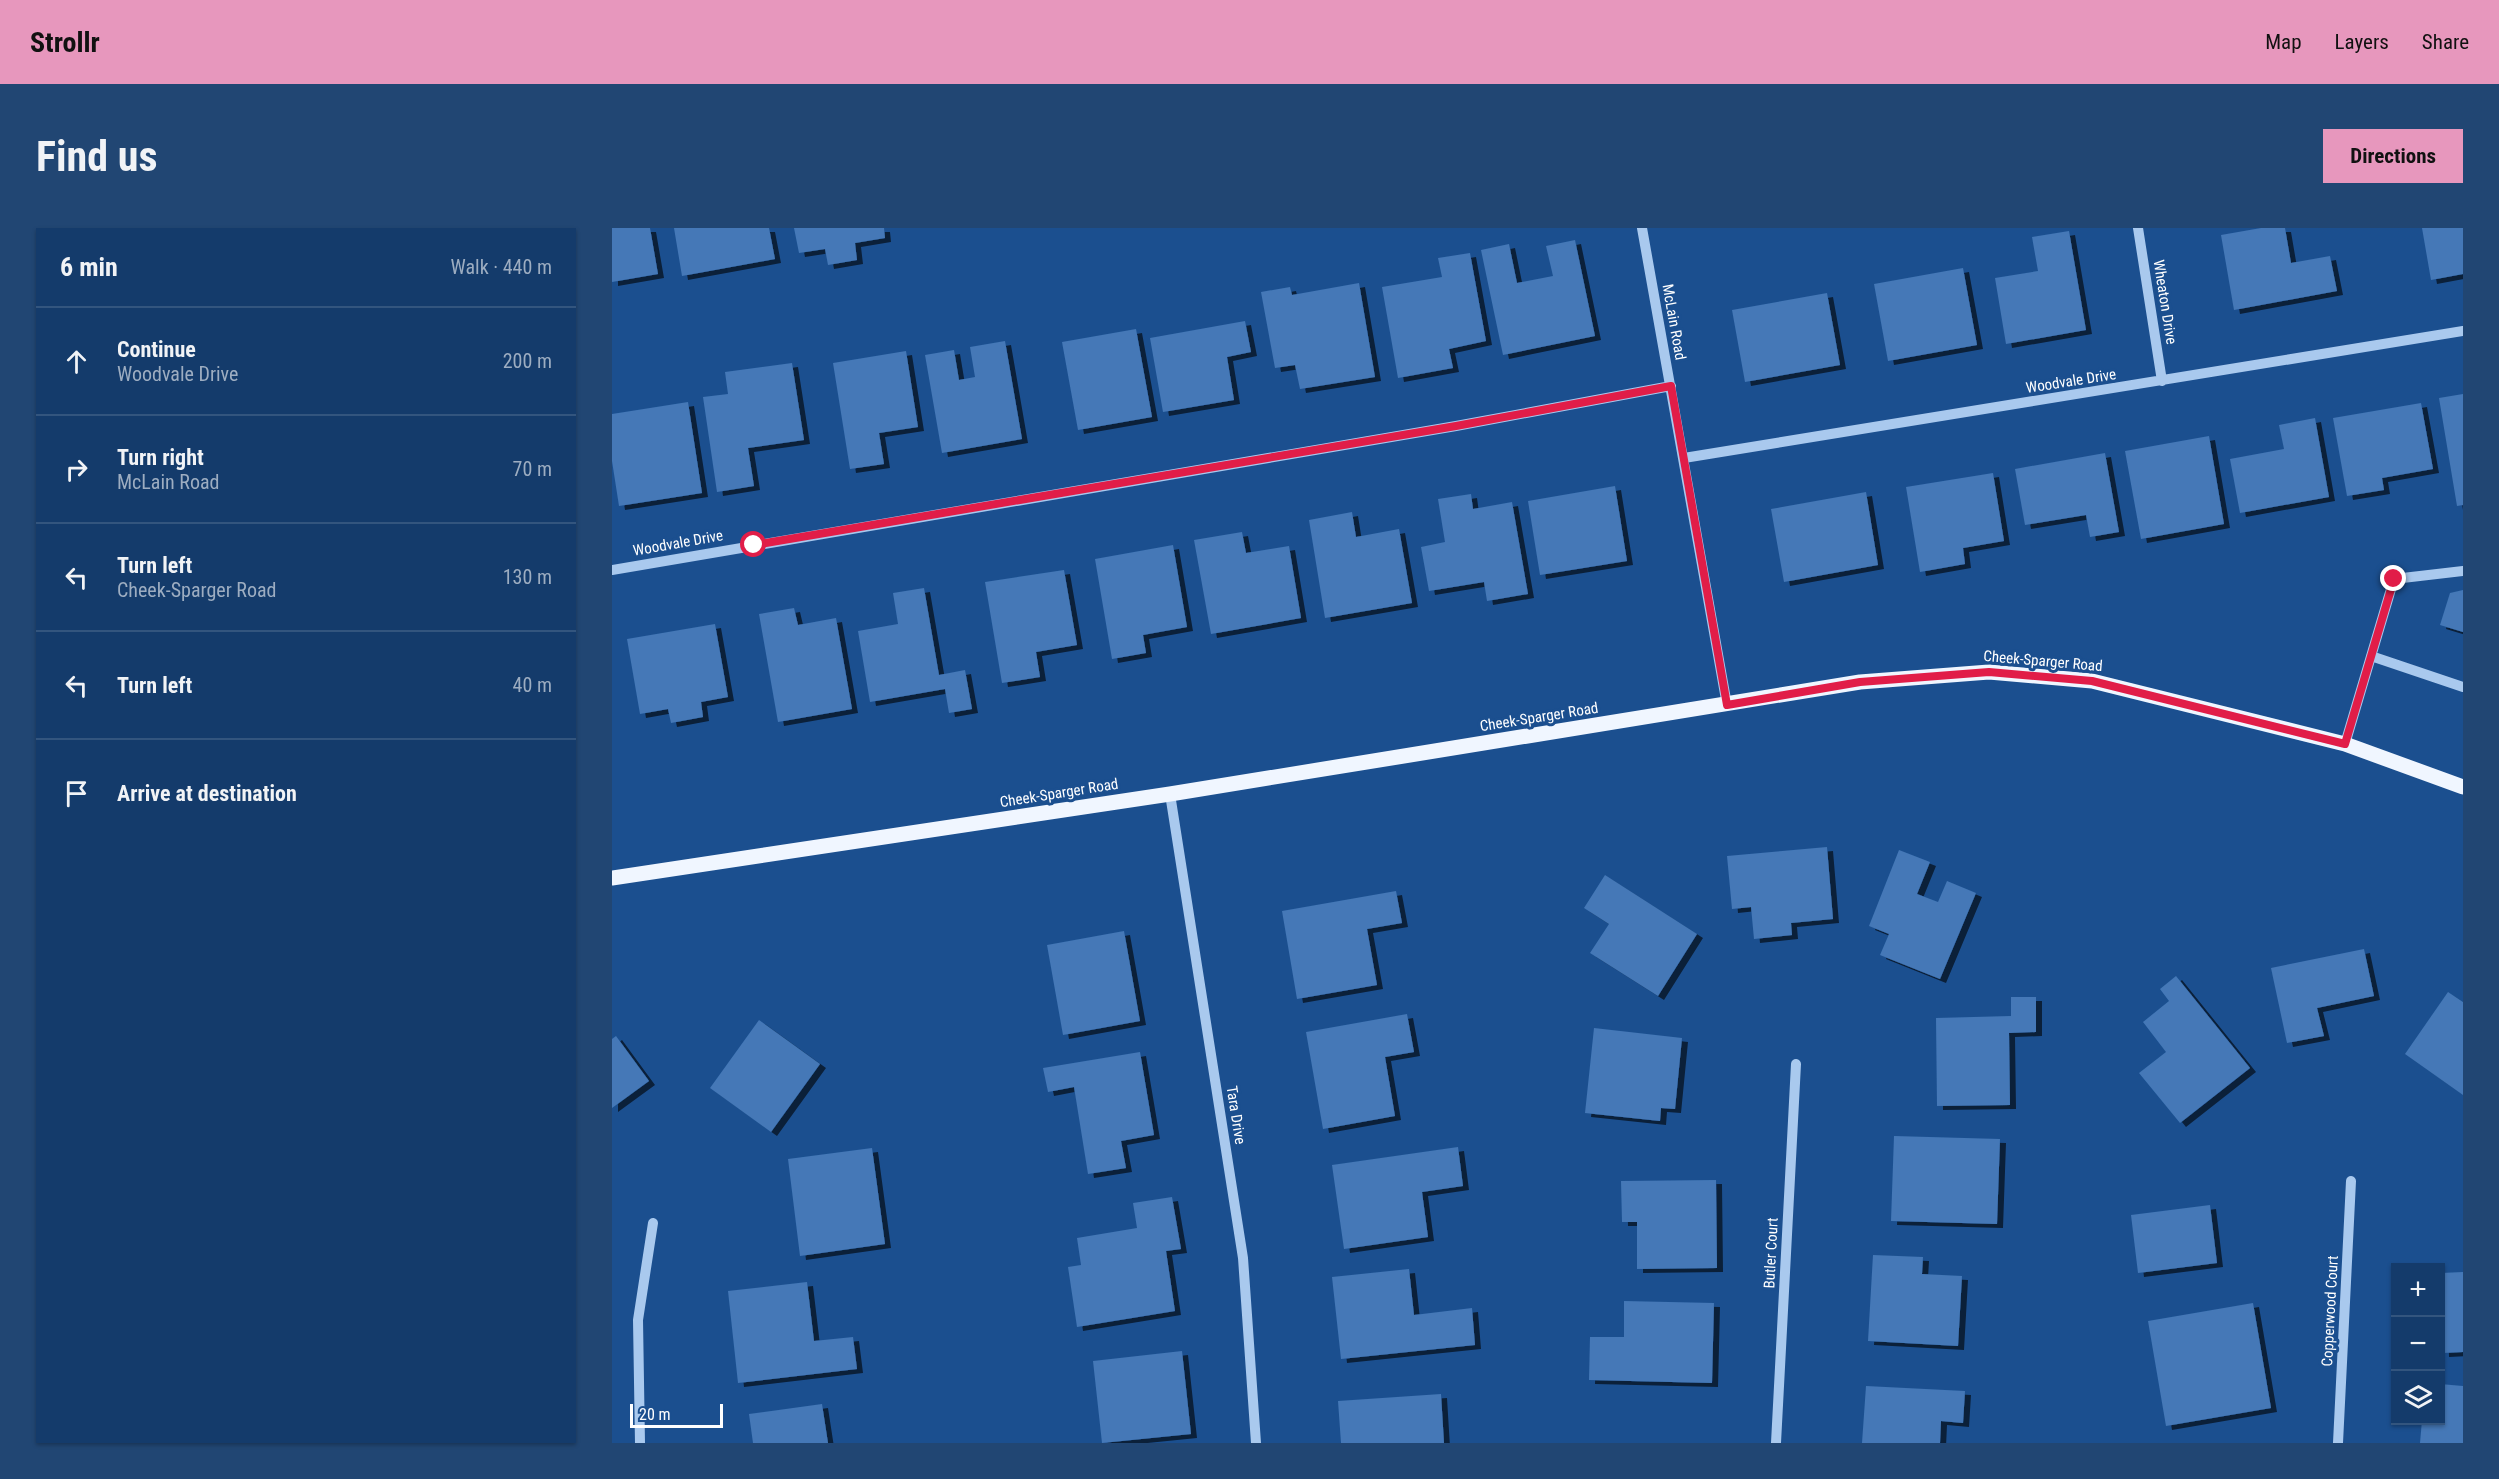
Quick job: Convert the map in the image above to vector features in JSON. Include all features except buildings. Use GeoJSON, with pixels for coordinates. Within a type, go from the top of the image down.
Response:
{"type":"FeatureCollection","features":[{"type":"Feature","properties":{"kind":"main road","name":"Cheek-Sparger Road"},"geometry":{"type":"LineString","coordinates":[[612,878],[1170,794],[1860,682],[1989,672],[2092,681],[2345,744],[2463,786]]}},
{"type":"Feature","properties":{"kind":"street","name":"McLain Road"},"geometry":{"type":"LineString","coordinates":[[1642,228],[1727,705]]}},
{"type":"Feature","properties":{"kind":"street","name":"Wheaton Drive"},"geometry":{"type":"LineString","coordinates":[[2138,228],[2162,381]]}},
{"type":"Feature","properties":{"kind":"street","name":"Woodvale Drive"},"geometry":{"type":"LineString","coordinates":[[1684,458],[2463,331]]}},
{"type":"Feature","properties":{"kind":"street","name":"Woodvale Drive"},"geometry":{"type":"LineString","coordinates":[[612,570],[1456,426],[1671,386]]}},
{"type":"Feature","properties":{"kind":"street"},"geometry":{"type":"LineString","coordinates":[[2345,744],[2394,579],[2463,571]]}},
{"type":"Feature","properties":{"kind":"street"},"geometry":{"type":"LineString","coordinates":[[2371,656],[2463,687]]}},
{"type":"Feature","properties":{"kind":"street","name":"Tara Drive"},"geometry":{"type":"LineString","coordinates":[[1170,794],[1243,1258],[1256,1443]]}},
{"type":"Feature","properties":{"kind":"street","name":"Butler Court"},"geometry":{"type":"LineString","coordinates":[[1776,1443],[1796,1064]]}},
{"type":"Feature","properties":{"kind":"street","name":"Copperwood Court"},"geometry":{"type":"LineString","coordinates":[[2338,1443],[2351,1181]]}},
{"type":"Feature","properties":{"kind":"street"},"geometry":{"type":"LineString","coordinates":[[640,1443],[638,1320],[653,1223]]}},
{"type":"Feature","properties":{"kind":"route"},"geometry":{"type":"LineString","coordinates":[[754,545],[1456,426],[1671,386],[1727,705],[1860,682],[1989,672],[2092,681],[2345,744],[2394,579]]}}]}
